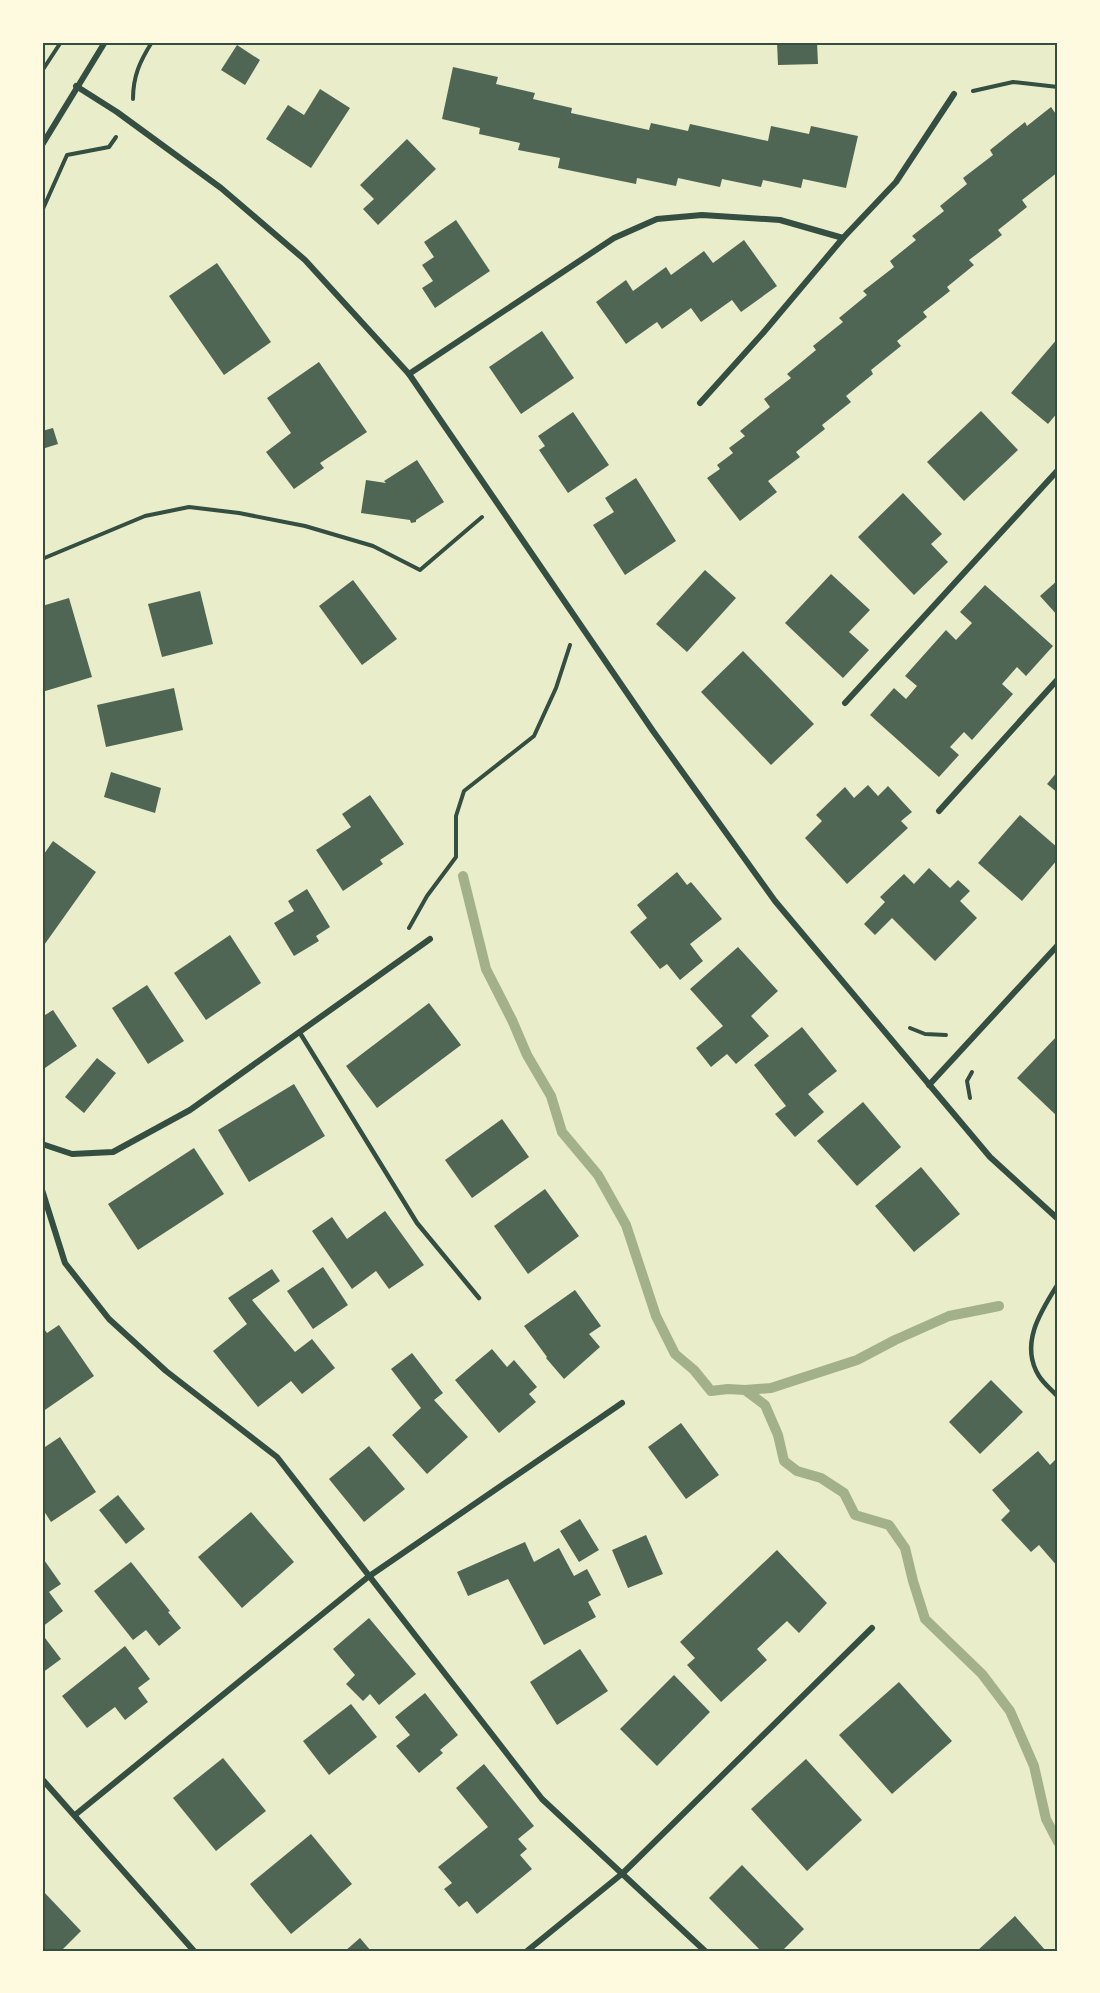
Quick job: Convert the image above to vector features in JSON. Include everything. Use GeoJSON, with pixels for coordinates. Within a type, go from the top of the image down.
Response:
{"type":"FeatureCollection","features":[{"type":"Feature","properties":{"kind":"street"},"geometry":{"type":"LineString","coordinates":[[42,145],[105,42]]}},
{"type":"Feature","properties":{"kind":"street"},"geometry":{"type":"LineString","coordinates":[[76,86],[220,188],[305,260],[409,374],[653,731],[775,901],[990,1157],[1058,1219]]}},
{"type":"Feature","properties":{"kind":"street"},"geometry":{"type":"LineString","coordinates":[[700,403],[843,238],[896,182],[954,94]]}},
{"type":"Feature","properties":{"kind":"street"},"geometry":{"type":"LineString","coordinates":[[409,374],[614,238],[657,219],[702,215],[780,220],[843,238]]}},
{"type":"Feature","properties":{"kind":"street"},"geometry":{"type":"LineString","coordinates":[[846,703],[1058,470]]}},
{"type":"Feature","properties":{"kind":"street"},"geometry":{"type":"LineString","coordinates":[[939,811],[1058,679]]}},
{"type":"Feature","properties":{"kind":"street"},"geometry":{"type":"LineString","coordinates":[[42,1144],[72,1154],[113,1152],[190,1110],[430,939]]}},
{"type":"Feature","properties":{"kind":"street"},"geometry":{"type":"LineString","coordinates":[[929,1085],[1058,945]]}},
{"type":"Feature","properties":{"kind":"street"},"geometry":{"type":"LineString","coordinates":[[42,1190],[65,1263],[109,1319],[166,1371],[277,1457],[542,1799],[705,1951]]}},
{"type":"Feature","properties":{"kind":"street"},"geometry":{"type":"LineString","coordinates":[[75,1815],[368,1577],[622,1402]]}},
{"type":"Feature","properties":{"kind":"street"},"geometry":{"type":"LineString","coordinates":[[527,1951],[623,1873],[872,1628]]}},
{"type":"Feature","properties":{"kind":"street"},"geometry":{"type":"LineString","coordinates":[[42,1779],[194,1951]]}},
{"type":"Feature","properties":{"kind":"lane"},"geometry":{"type":"LineString","coordinates":[[300,1033],[417,1223],[479,1298]]}},
{"type":"Feature","properties":{"kind":"lane"},"geometry":{"type":"LineString","coordinates":[[1058,1284],[1045,1304],[1031,1334],[1033,1358],[1038,1375],[1058,1397]]}},
{"type":"Feature","properties":{"kind":"path"},"geometry":{"type":"LineString","coordinates":[[42,71],[61,42]]}},
{"type":"Feature","properties":{"kind":"path"},"geometry":{"type":"LineString","coordinates":[[954,94],[1013,82],[1058,87]]}},
{"type":"Feature","properties":{"kind":"path"},"geometry":{"type":"LineString","coordinates":[[42,211],[67,155],[109,147],[128,121]]}},
{"type":"Feature","properties":{"kind":"path"},"geometry":{"type":"LineString","coordinates":[[42,559],[145,516],[189,507],[239,513],[305,526],[373,546],[420,570],[498,504]]}},
{"type":"Feature","properties":{"kind":"path"},"geometry":{"type":"LineString","coordinates":[[411,953],[409,927],[427,896],[456,857],[456,816],[464,791],[534,736],[555,688],[577,620]]}},
{"type":"Feature","properties":{"kind":"building"},"geometry":{"type":"Polygon","coordinates":[[[777,42],[817,42],[818,64],[778,65],[777,42]]]}},
{"type":"Feature","properties":{"kind":"building"},"geometry":{"type":"Polygon","coordinates":[[[237,45],[260,60],[245,85],[221,70],[237,45]]]}},
{"type":"Feature","properties":{"kind":"building"},"geometry":{"type":"Polygon","coordinates":[[[453,67],[498,77],[496,84],[535,93],[533,99],[572,108],[571,113],[649,130],[651,123],[688,131],[690,124],[768,141],[771,126],[809,134],[811,126],[858,136],[846,188],[803,179],[801,188],[763,180],[761,187],[722,179],[720,187],[678,178],[676,186],[637,178],[636,184],[558,168],[560,158],[518,150],[520,143],[479,134],[480,128],[442,119],[453,67]]]}},
{"type":"Feature","properties":{"kind":"building"},"geometry":{"type":"Polygon","coordinates":[[[320,89],[350,108],[311,168],[266,139],[288,105],[304,115],[320,89]]]}},
{"type":"Feature","properties":{"kind":"building"},"geometry":{"type":"Polygon","coordinates":[[[1051,107],[1058,117],[1058,172],[1022,200],[1027,207],[998,230],[1002,235],[969,260],[974,265],[947,287],[950,291],[923,312],[927,317],[897,341],[901,346],[871,370],[873,374],[846,396],[851,402],[822,425],[825,429],[796,452],[800,457],[768,481],[777,492],[740,521],[707,478],[720,469],[717,465],[733,453],[729,448],[745,436],[740,431],[770,407],[764,399],[791,378],[787,374],[816,350],[813,346],[843,322],[839,318],[867,295],[863,291],[894,267],[890,261],[916,240],[912,236],[944,211],[940,206],[967,184],[963,178],[993,155],[990,150],[1025,122],[1027,126],[1051,107]]]}},
{"type":"Feature","properties":{"kind":"building"},"geometry":{"type":"Polygon","coordinates":[[[407,139],[436,169],[378,225],[363,209],[374,199],[360,185],[407,139]]]}},
{"type":"Feature","properties":{"kind":"building"},"geometry":{"type":"Polygon","coordinates":[[[456,220],[490,271],[435,308],[422,288],[433,281],[422,265],[434,257],[424,242],[456,220]]]}},
{"type":"Feature","properties":{"kind":"building"},"geometry":{"type":"Polygon","coordinates":[[[744,240],[777,286],[741,312],[732,300],[701,322],[691,308],[662,329],[657,322],[626,344],[596,302],[626,280],[633,291],[666,267],[671,275],[704,251],[713,263],[744,240]]]}},
{"type":"Feature","properties":{"kind":"building"},"geometry":{"type":"Polygon","coordinates":[[[217,263],[271,342],[224,375],[169,296],[217,263]]]}},
{"type":"Feature","properties":{"kind":"building"},"geometry":{"type":"Polygon","coordinates":[[[542,331],[574,378],[521,414],[489,367],[542,331]]]}},
{"type":"Feature","properties":{"kind":"building"},"geometry":{"type":"Polygon","coordinates":[[[1058,338],[1058,412],[1048,424],[1011,393],[1058,338]]]}},
{"type":"Feature","properties":{"kind":"building"},"geometry":{"type":"Polygon","coordinates":[[[319,362],[367,432],[320,463],[324,468],[294,489],[266,452],[291,433],[267,398],[319,362]]]}},
{"type":"Feature","properties":{"kind":"building"},"geometry":{"type":"Polygon","coordinates":[[[981,411],[1018,450],[964,501],[927,462],[981,411]]]}},
{"type":"Feature","properties":{"kind":"building"},"geometry":{"type":"Polygon","coordinates":[[[573,412],[609,465],[568,493],[539,450],[545,446],[538,436],[573,412]]]}},
{"type":"Feature","properties":{"kind":"building"},"geometry":{"type":"Polygon","coordinates":[[[53,428],[58,444],[42,449],[42,431],[53,428]]]}},
{"type":"Feature","properties":{"kind":"building"},"geometry":{"type":"Polygon","coordinates":[[[417,460],[444,502],[416,522],[411,523],[410,520],[361,513],[366,480],[386,483],[384,481],[417,460]]]}},
{"type":"Feature","properties":{"kind":"building"},"geometry":{"type":"Polygon","coordinates":[[[636,478],[676,541],[625,575],[593,525],[614,512],[605,498],[636,478]]]}},
{"type":"Feature","properties":{"kind":"building"},"geometry":{"type":"Polygon","coordinates":[[[903,493],[942,534],[931,544],[948,562],[914,595],[858,537],[903,493]]]}},
{"type":"Feature","properties":{"kind":"building"},"geometry":{"type":"Polygon","coordinates":[[[705,570],[736,598],[687,652],[656,624],[705,570]]]}},
{"type":"Feature","properties":{"kind":"building"},"geometry":{"type":"Polygon","coordinates":[[[831,574],[870,610],[849,632],[869,650],[843,678],[785,623],[831,574]]]}},
{"type":"Feature","properties":{"kind":"building"},"geometry":{"type":"Polygon","coordinates":[[[353,580],[397,639],[362,665],[319,606],[353,580]]]}},
{"type":"Feature","properties":{"kind":"building"},"geometry":{"type":"Polygon","coordinates":[[[1058,580],[1058,616],[1040,596],[1058,580]]]}},
{"type":"Feature","properties":{"kind":"building"},"geometry":{"type":"Polygon","coordinates":[[[985,585],[1053,646],[1026,676],[1017,667],[1002,684],[1013,694],[972,740],[964,732],[950,747],[959,755],[939,777],[870,715],[894,688],[906,699],[917,686],[905,676],[946,630],[956,640],[972,623],[960,612],[985,585]]]}},
{"type":"Feature","properties":{"kind":"building"},"geometry":{"type":"Polygon","coordinates":[[[200,591],[213,644],[162,657],[148,604],[200,591]]]}},
{"type":"Feature","properties":{"kind":"building"},"geometry":{"type":"Polygon","coordinates":[[[69,598],[92,677],[42,692],[42,606],[69,598]]]}},
{"type":"Feature","properties":{"kind":"building"},"geometry":{"type":"Polygon","coordinates":[[[743,651],[814,724],[771,765],[701,692],[743,651]]]}},
{"type":"Feature","properties":{"kind":"building"},"geometry":{"type":"Polygon","coordinates":[[[174,688],[183,730],[106,747],[97,705],[174,688]]]}},
{"type":"Feature","properties":{"kind":"building"},"geometry":{"type":"Polygon","coordinates":[[[1058,771],[1058,793],[1047,784],[1058,771]]]}},
{"type":"Feature","properties":{"kind":"building"},"geometry":{"type":"Polygon","coordinates":[[[111,772],[161,788],[155,813],[104,797],[111,772]]]}},
{"type":"Feature","properties":{"kind":"building"},"geometry":{"type":"Polygon","coordinates":[[[868,785],[878,796],[888,786],[912,812],[901,821],[908,828],[847,884],[805,838],[822,821],[816,815],[845,787],[854,798],[868,785]]]}},
{"type":"Feature","properties":{"kind":"building"},"geometry":{"type":"Polygon","coordinates":[[[370,795],[404,844],[380,860],[383,864],[343,891],[316,850],[351,827],[342,814],[370,795]]]}},
{"type":"Feature","properties":{"kind":"building"},"geometry":{"type":"Polygon","coordinates":[[[1020,815],[1058,848],[1058,859],[1022,901],[978,863],[1020,815]]]}},
{"type":"Feature","properties":{"kind":"building"},"geometry":{"type":"Polygon","coordinates":[[[53,841],[96,872],[42,948],[42,852],[44,854],[53,841]]]}},
{"type":"Feature","properties":{"kind":"building"},"geometry":{"type":"Polygon","coordinates":[[[929,868],[950,888],[958,880],[970,891],[960,901],[977,918],[935,961],[892,918],[875,935],[864,924],[885,902],[880,897],[904,874],[914,884],[929,868]]]}},
{"type":"Feature","properties":{"kind":"building"},"geometry":{"type":"Polygon","coordinates":[[[677,872],[687,885],[691,882],[722,919],[690,944],[703,961],[680,980],[667,964],[660,969],[630,932],[647,918],[637,905],[677,872]]]}},
{"type":"Feature","properties":{"kind":"building"},"geometry":{"type":"Polygon","coordinates":[[[307,889],[330,927],[316,936],[319,941],[294,956],[274,923],[294,911],[288,901],[307,889]]]}},
{"type":"Feature","properties":{"kind":"building"},"geometry":{"type":"Polygon","coordinates":[[[230,935],[261,983],[206,1020],[174,973],[230,935]]]}},
{"type":"Feature","properties":{"kind":"building"},"geometry":{"type":"Polygon","coordinates":[[[738,947],[778,991],[751,1016],[769,1036],[736,1064],[727,1054],[711,1067],[696,1048],[723,1026],[690,989],[738,947]]]}},
{"type":"Feature","properties":{"kind":"building"},"geometry":{"type":"Polygon","coordinates":[[[147,985],[184,1041],[148,1064],[112,1008],[147,985]]]}},
{"type":"Feature","properties":{"kind":"building"},"geometry":{"type":"Polygon","coordinates":[[[429,1003],[461,1045],[377,1108],[346,1066],[429,1003]]]}},
{"type":"Feature","properties":{"kind":"building"},"geometry":{"type":"Polygon","coordinates":[[[53,1010],[77,1046],[42,1070],[42,1017],[53,1010]]]}},
{"type":"Feature","properties":{"kind":"building"},"geometry":{"type":"Polygon","coordinates":[[[802,1027],[837,1071],[808,1094],[824,1112],[795,1137],[775,1114],[786,1106],[754,1065],[802,1027]]]}},
{"type":"Feature","properties":{"kind":"building"},"geometry":{"type":"Polygon","coordinates":[[[1058,1035],[1058,1117],[1017,1078],[1058,1035]]]}},
{"type":"Feature","properties":{"kind":"building"},"geometry":{"type":"Polygon","coordinates":[[[97,1058],[116,1073],[84,1113],[65,1097],[97,1058]]]}},
{"type":"Feature","properties":{"kind":"building"},"geometry":{"type":"Polygon","coordinates":[[[294,1084],[325,1136],[249,1182],[218,1130],[294,1084]]]}},
{"type":"Feature","properties":{"kind":"building"},"geometry":{"type":"Polygon","coordinates":[[[863,1102],[901,1147],[857,1186],[817,1141],[863,1102]]]}},
{"type":"Feature","properties":{"kind":"building"},"geometry":{"type":"Polygon","coordinates":[[[502,1119],[529,1157],[472,1198],[445,1160],[502,1119]]]}},
{"type":"Feature","properties":{"kind":"building"},"geometry":{"type":"Polygon","coordinates":[[[194,1148],[224,1194],[138,1250],[108,1204],[194,1148]]]}},
{"type":"Feature","properties":{"kind":"building"},"geometry":{"type":"Polygon","coordinates":[[[921,1167],[960,1214],[914,1252],[875,1206],[921,1167]]]}},
{"type":"Feature","properties":{"kind":"building"},"geometry":{"type":"Polygon","coordinates":[[[545,1189],[579,1236],[528,1274],[494,1226],[545,1189]]]}},
{"type":"Feature","properties":{"kind":"building"},"geometry":{"type":"Polygon","coordinates":[[[385,1211],[424,1265],[389,1289],[376,1271],[352,1289],[312,1231],[332,1217],[347,1239],[385,1211]]]}},
{"type":"Feature","properties":{"kind":"building"},"geometry":{"type":"Polygon","coordinates":[[[323,1267],[348,1305],[313,1329],[287,1291],[323,1267]]]}},
{"type":"Feature","properties":{"kind":"building"},"geometry":{"type":"Polygon","coordinates":[[[272,1269],[280,1281],[252,1300],[295,1352],[312,1339],[335,1368],[302,1394],[291,1381],[258,1407],[213,1351],[247,1324],[228,1298],[272,1269]]]}},
{"type":"Feature","properties":{"kind":"building"},"geometry":{"type":"Polygon","coordinates":[[[575,1290],[601,1326],[589,1334],[600,1347],[564,1379],[524,1326],[575,1290]]]}},
{"type":"Feature","properties":{"kind":"building"},"geometry":{"type":"Polygon","coordinates":[[[59,1325],[94,1376],[42,1412],[42,1326],[47,1333],[59,1325]]]}},
{"type":"Feature","properties":{"kind":"building"},"geometry":{"type":"Polygon","coordinates":[[[492,1349],[507,1367],[514,1360],[537,1387],[529,1394],[536,1402],[499,1433],[455,1380],[492,1349]]]}},
{"type":"Feature","properties":{"kind":"building"},"geometry":{"type":"Polygon","coordinates":[[[412,1353],[443,1393],[434,1400],[468,1437],[427,1474],[392,1435],[421,1408],[391,1369],[412,1353]]]}},
{"type":"Feature","properties":{"kind":"building"},"geometry":{"type":"Polygon","coordinates":[[[991,1380],[1023,1412],[980,1454],[949,1422],[991,1380]]]}},
{"type":"Feature","properties":{"kind":"building"},"geometry":{"type":"Polygon","coordinates":[[[681,1423],[719,1475],[686,1499],[648,1447],[681,1423]]]}},
{"type":"Feature","properties":{"kind":"building"},"geometry":{"type":"Polygon","coordinates":[[[60,1437],[96,1492],[51,1522],[42,1508],[42,1449],[60,1437]]]}},
{"type":"Feature","properties":{"kind":"building"},"geometry":{"type":"Polygon","coordinates":[[[369,1446],[405,1489],[364,1522],[329,1479],[369,1446]]]}},
{"type":"Feature","properties":{"kind":"building"},"geometry":{"type":"Polygon","coordinates":[[[1038,1451],[1050,1465],[1058,1457],[1058,1567],[1039,1545],[1031,1552],[1001,1520],[1010,1511],[992,1490],[1038,1451]]]}},
{"type":"Feature","properties":{"kind":"building"},"geometry":{"type":"Polygon","coordinates":[[[118,1495],[145,1529],[126,1544],[99,1510],[118,1495]]]}},
{"type":"Feature","properties":{"kind":"building"},"geometry":{"type":"Polygon","coordinates":[[[251,1512],[294,1562],[242,1608],[198,1557],[251,1512]]]}},
{"type":"Feature","properties":{"kind":"building"},"geometry":{"type":"Polygon","coordinates":[[[580,1519],[599,1550],[579,1562],[560,1531],[580,1519]]]}},
{"type":"Feature","properties":{"kind":"building"},"geometry":{"type":"Polygon","coordinates":[[[646,1535],[663,1574],[628,1588],[612,1550],[646,1535]]]}},
{"type":"Feature","properties":{"kind":"building"},"geometry":{"type":"Polygon","coordinates":[[[525,1542],[534,1562],[559,1548],[574,1576],[587,1569],[601,1595],[588,1602],[596,1617],[544,1645],[508,1579],[468,1596],[457,1572],[525,1542]]]}},
{"type":"Feature","properties":{"kind":"building"},"geometry":{"type":"Polygon","coordinates":[[[777,1550],[827,1603],[799,1633],[787,1621],[757,1649],[767,1660],[721,1702],[687,1665],[695,1658],[680,1642],[777,1550]]]}},
{"type":"Feature","properties":{"kind":"building"},"geometry":{"type":"Polygon","coordinates":[[[42,1557],[61,1584],[49,1592],[63,1611],[42,1627],[42,1557]]]}},
{"type":"Feature","properties":{"kind":"building"},"geometry":{"type":"Polygon","coordinates":[[[131,1562],[181,1628],[159,1646],[146,1630],[133,1640],[94,1591],[131,1562]]]}},
{"type":"Feature","properties":{"kind":"building"},"geometry":{"type":"Polygon","coordinates":[[[369,1618],[416,1674],[379,1705],[370,1694],[363,1701],[346,1684],[355,1675],[333,1649],[369,1618]]]}},
{"type":"Feature","properties":{"kind":"building"},"geometry":{"type":"Polygon","coordinates":[[[42,1634],[61,1659],[42,1673],[42,1634]]]}},
{"type":"Feature","properties":{"kind":"building"},"geometry":{"type":"Polygon","coordinates":[[[125,1646],[150,1679],[138,1688],[148,1702],[125,1720],[115,1707],[87,1728],[62,1696],[125,1646]]]}},
{"type":"Feature","properties":{"kind":"building"},"geometry":{"type":"Polygon","coordinates":[[[580,1649],[608,1691],[557,1725],[530,1682],[580,1649]]]}},
{"type":"Feature","properties":{"kind":"building"},"geometry":{"type":"Polygon","coordinates":[[[674,1675],[710,1712],[657,1766],[620,1729],[674,1675]]]}},
{"type":"Feature","properties":{"kind":"building"},"geometry":{"type":"Polygon","coordinates":[[[899,1682],[952,1741],[892,1794],[839,1735],[899,1682]]]}},
{"type":"Feature","properties":{"kind":"building"},"geometry":{"type":"Polygon","coordinates":[[[425,1693],[458,1735],[440,1750],[443,1753],[419,1773],[396,1746],[410,1735],[395,1717],[425,1693]]]}},
{"type":"Feature","properties":{"kind":"building"},"geometry":{"type":"Polygon","coordinates":[[[351,1704],[377,1737],[329,1775],[303,1741],[351,1704]]]}},
{"type":"Feature","properties":{"kind":"building"},"geometry":{"type":"Polygon","coordinates":[[[223,1758],[266,1811],[216,1851],[173,1798],[223,1758]]]}},
{"type":"Feature","properties":{"kind":"building"},"geometry":{"type":"Polygon","coordinates":[[[806,1759],[862,1820],[807,1871],[751,1809],[806,1759]]]}},
{"type":"Feature","properties":{"kind":"building"},"geometry":{"type":"Polygon","coordinates":[[[484,1764],[534,1826],[518,1839],[527,1849],[520,1855],[532,1869],[477,1914],[467,1901],[459,1907],[444,1889],[452,1883],[438,1867],[488,1827],[456,1788],[484,1764]]]}},
{"type":"Feature","properties":{"kind":"building"},"geometry":{"type":"Polygon","coordinates":[[[311,1834],[352,1884],[291,1934],[250,1884],[311,1834]]]}},
{"type":"Feature","properties":{"kind":"building"},"geometry":{"type":"Polygon","coordinates":[[[742,1865],[804,1929],[782,1951],[761,1951],[709,1898],[742,1865]]]}},
{"type":"Feature","properties":{"kind":"building"},"geometry":{"type":"Polygon","coordinates":[[[42,1890],[81,1931],[61,1951],[42,1951],[42,1890]]]}},
{"type":"Feature","properties":{"kind":"building"},"geometry":{"type":"Polygon","coordinates":[[[1015,1916],[1046,1951],[977,1951],[1015,1916]]]}},
{"type":"Feature","properties":{"kind":"building"},"geometry":{"type":"Polygon","coordinates":[[[360,1938],[371,1951],[345,1951],[360,1938]]]}},
{"type":"Feature","properties":{"kind":"waterway"},"geometry":{"type":"LineString","coordinates":[[463,876],[486,969],[527,1055],[551,1096],[562,1132],[598,1175],[626,1225],[656,1316],[675,1354],[694,1370],[711,1391],[745,1390],[765,1405],[778,1435],[784,1461],[797,1471],[821,1478],[844,1493],[855,1515],[889,1525],[905,1548],[925,1619],[982,1674],[1010,1711],[1034,1766],[1046,1819],[1058,1842]]}},
{"type":"Feature","properties":{"kind":"waterway"},"geometry":{"type":"LineString","coordinates":[[745,1390],[771,1388],[857,1360],[949,1316],[999,1306]]}}]}
